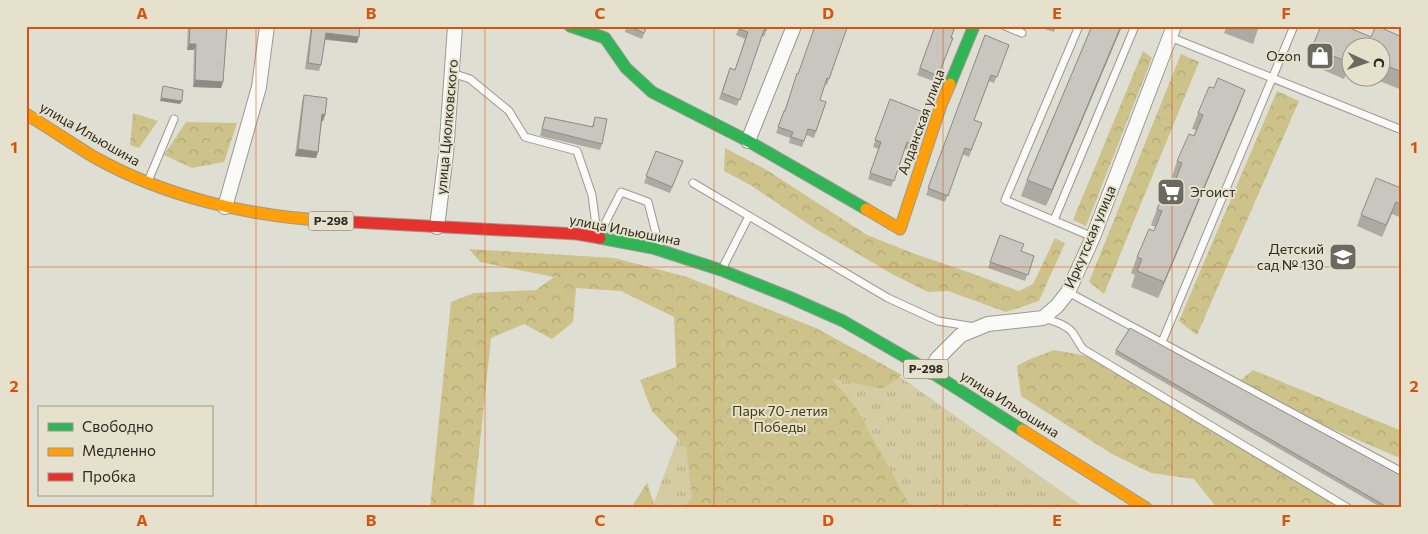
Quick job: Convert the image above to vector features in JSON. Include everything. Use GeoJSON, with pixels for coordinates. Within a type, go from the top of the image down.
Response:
{"type":"FeatureCollection","features":[{"type":"Feature","properties":{"kind":"main road"},"geometry":{"type":"LineString","coordinates":[[570,26],[607,32],[626,68],[652,92],[748,141]]}},
{"type":"Feature","properties":{"kind":"main road","name":"Алданская улица"},"geometry":{"type":"LineString","coordinates":[[748,141],[900,228],[941,105],[974,26]]}},
{"type":"Feature","properties":{"kind":"main road","name":"улица Ильюшина"},"geometry":{"type":"LineString","coordinates":[[26,114],[95,157],[147,182],[225,207],[316,220],[577,234],[660,250],[721,270],[844,321],[931,372],[1146,508]]}},
{"type":"Feature","properties":{"kind":"street"},"geometry":{"type":"LineString","coordinates":[[225,207],[259,88],[266,26]]}},
{"type":"Feature","properties":{"kind":"street","name":"улица Циолковского"},"geometry":{"type":"LineString","coordinates":[[437,227],[446,154],[455,26]]}},
{"type":"Feature","properties":{"kind":"street"},"geometry":{"type":"LineString","coordinates":[[748,141],[794,26]]}},
{"type":"Feature","properties":{"kind":"street","name":"Иркутская улица"},"geometry":{"type":"LineString","coordinates":[[1043,318],[1057,306],[1068,292],[1172,32]]}},
{"type":"Feature","properties":{"kind":"street"},"geometry":{"type":"LineString","coordinates":[[931,372],[937,359],[961,335],[988,324],[1043,318]]}},
{"type":"Feature","properties":{"kind":"lane"},"geometry":{"type":"LineString","coordinates":[[1005,26],[1022,33]]}},
{"type":"Feature","properties":{"kind":"lane"},"geometry":{"type":"LineString","coordinates":[[1079,26],[1006,200],[1092,236]]}},
{"type":"Feature","properties":{"kind":"lane"},"geometry":{"type":"LineString","coordinates":[[1054,220],[1135,26]]}},
{"type":"Feature","properties":{"kind":"lane"},"geometry":{"type":"LineString","coordinates":[[1162,342],[1294,26]]}},
{"type":"Feature","properties":{"kind":"lane"},"geometry":{"type":"LineString","coordinates":[[1172,32],[1273,77],[1402,130]]}},
{"type":"Feature","properties":{"kind":"lane"},"geometry":{"type":"LineString","coordinates":[[452,73],[470,79],[509,110],[525,137],[577,151],[592,195],[598,238]]}},
{"type":"Feature","properties":{"kind":"lane"},"geometry":{"type":"LineString","coordinates":[[147,182],[174,119]]}},
{"type":"Feature","properties":{"kind":"lane"},"geometry":{"type":"LineString","coordinates":[[693,184],[888,298],[938,321],[978,327]]}},
{"type":"Feature","properties":{"kind":"lane"},"geometry":{"type":"LineString","coordinates":[[598,238],[621,192],[648,202],[660,250]]}},
{"type":"Feature","properties":{"kind":"lane"},"geometry":{"type":"LineString","coordinates":[[721,270],[749,216]]}},
{"type":"Feature","properties":{"kind":"lane"},"geometry":{"type":"LineString","coordinates":[[1068,292],[1402,472]]}},
{"type":"Feature","properties":{"kind":"lane"},"geometry":{"type":"LineString","coordinates":[[1043,318],[1063,325],[1073,333],[1083,350],[1348,508]]}},
{"type":"Feature","properties":{"kind":"green space"},"geometry":{"type":"Polygon","coordinates":[[[1143,51],[1152,58],[1086,226],[1073,220],[1143,51]]]}},
{"type":"Feature","properties":{"kind":"green space"},"geometry":{"type":"Polygon","coordinates":[[[1181,54],[1199,62],[1104,294],[1089,282],[1181,54]]]}},
{"type":"Feature","properties":{"kind":"green space"},"geometry":{"type":"Polygon","coordinates":[[[1277,91],[1299,101],[1197,335],[1179,321],[1277,91]]]}},
{"type":"Feature","properties":{"kind":"green space"},"geometry":{"type":"Polygon","coordinates":[[[133,113],[158,121],[139,148],[130,145],[133,113]]]}},
{"type":"Feature","properties":{"kind":"green space"},"geometry":{"type":"Polygon","coordinates":[[[186,122],[237,123],[224,162],[192,168],[164,155],[186,122]]]}},
{"type":"Feature","properties":{"kind":"green space"},"geometry":{"type":"Polygon","coordinates":[[[725,148],[765,169],[867,235],[1019,291],[1033,284],[1055,238],[1065,243],[1039,301],[1006,312],[948,291],[928,292],[894,275],[814,228],[752,186],[724,171],[725,148]]]}},
{"type":"Feature","properties":{"kind":"green space"},"geometry":{"type":"Polygon","coordinates":[[[469,249],[614,258],[687,277],[816,328],[902,375],[882,389],[831,378],[855,406],[911,508],[684,508],[692,498],[686,447],[652,411],[640,380],[676,367],[674,317],[621,291],[576,288],[573,322],[552,339],[524,324],[491,338],[473,508],[430,508],[451,302],[474,293],[536,290],[554,277],[480,262],[469,249]]]}},
{"type":"Feature","properties":{"kind":"green space","name":"Парк 70-летия Победы"},"geometry":{"type":"Polygon","coordinates":[[[728,301],[885,366],[1085,508],[652,508],[728,301]]]}},
{"type":"Feature","properties":{"kind":"green space"},"geometry":{"type":"Polygon","coordinates":[[[1054,350],[1087,356],[1291,476],[1340,508],[1217,508],[1194,479],[1151,473],[1112,454],[1021,396],[1017,366],[1054,350]]]}},
{"type":"Feature","properties":{"kind":"green space"},"geometry":{"type":"Polygon","coordinates":[[[1253,370],[1402,431],[1402,459],[1233,386],[1253,370]]]}},
{"type":"Feature","properties":{"kind":"green space"},"geometry":{"type":"Polygon","coordinates":[[[647,483],[655,508],[631,508],[647,483]]]}},
{"type":"Feature","properties":{"kind":"building"},"geometry":{"type":"Polygon","coordinates":[[[190,26],[227,26],[223,82],[195,80],[196,44],[189,44],[190,26]]]}},
{"type":"Feature","properties":{"kind":"building"},"geometry":{"type":"Polygon","coordinates":[[[312,26],[360,26],[359,37],[326,33],[321,65],[308,63],[312,26]]]}},
{"type":"Feature","properties":{"kind":"building"},"geometry":{"type":"Polygon","coordinates":[[[628,26],[647,26],[644,33],[628,26]]]}},
{"type":"Feature","properties":{"kind":"building"},"geometry":{"type":"Polygon","coordinates":[[[740,26],[768,26],[764,30],[740,100],[722,93],[730,68],[735,70],[748,32],[739,29],[740,26]]]}},
{"type":"Feature","properties":{"kind":"building"},"geometry":{"type":"Polygon","coordinates":[[[815,26],[846,26],[845,28],[847,28],[820,100],[826,102],[816,131],[808,129],[804,141],[791,137],[793,132],[778,127],[815,26]]]}},
{"type":"Feature","properties":{"kind":"building"},"geometry":{"type":"Polygon","coordinates":[[[935,26],[955,26],[951,38],[953,38],[938,76],[920,68],[935,26]]]}},
{"type":"Feature","properties":{"kind":"building"},"geometry":{"type":"Polygon","coordinates":[[[1092,26],[1121,26],[1052,190],[1027,180],[1092,26]]]}},
{"type":"Feature","properties":{"kind":"building"},"geometry":{"type":"Polygon","coordinates":[[[1321,26],[1345,26],[1371,37],[1377,26],[1402,37],[1402,72],[1390,67],[1390,38],[1340,38],[1340,59],[1312,47],[1321,26]]]}},
{"type":"Feature","properties":{"kind":"building"},"geometry":{"type":"Polygon","coordinates":[[[985,35],[1009,45],[997,77],[991,75],[974,120],[982,123],[971,150],[965,148],[948,196],[928,188],[985,35]]]}},
{"type":"Feature","properties":{"kind":"building"},"geometry":{"type":"Polygon","coordinates":[[[1218,78],[1245,90],[1164,282],[1137,271],[1142,259],[1137,257],[1149,229],[1154,231],[1162,211],[1157,209],[1169,182],[1174,184],[1182,163],[1177,161],[1189,134],[1194,136],[1203,115],[1198,113],[1209,87],[1214,88],[1218,78]]]}},
{"type":"Feature","properties":{"kind":"building"},"geometry":{"type":"Polygon","coordinates":[[[163,86],[183,90],[182,101],[161,98],[163,86]]]}},
{"type":"Feature","properties":{"kind":"building"},"geometry":{"type":"Polygon","coordinates":[[[304,95],[327,98],[325,115],[322,114],[318,152],[298,149],[304,95]]]}},
{"type":"Feature","properties":{"kind":"building"},"geometry":{"type":"Polygon","coordinates":[[[890,99],[923,112],[911,144],[907,142],[894,181],[870,173],[881,142],[875,140],[890,99]]]}},
{"type":"Feature","properties":{"kind":"building"},"geometry":{"type":"Polygon","coordinates":[[[545,117],[593,127],[595,117],[607,119],[602,144],[542,129],[545,117]]]}},
{"type":"Feature","properties":{"kind":"building"},"geometry":{"type":"Polygon","coordinates":[[[656,151],[683,161],[672,187],[646,176],[656,151]]]}},
{"type":"Feature","properties":{"kind":"building"},"geometry":{"type":"Polygon","coordinates":[[[1376,178],[1402,187],[1402,205],[1396,202],[1386,225],[1361,215],[1376,178]]]}},
{"type":"Feature","properties":{"kind":"building"},"geometry":{"type":"Polygon","coordinates":[[[1000,235],[1024,244],[1021,251],[1034,256],[1028,275],[990,262],[1000,235]]]}},
{"type":"Feature","properties":{"kind":"building"},"geometry":{"type":"Polygon","coordinates":[[[1130,328],[1402,476],[1402,508],[1389,508],[1116,350],[1130,328]]]}},
{"type":"Feature","properties":{"kind":"traffic: fast"},"geometry":{"type":"LineString","coordinates":[[570,26],[605,38],[626,68],[652,92],[748,141],[866,209]]}},
{"type":"Feature","properties":{"kind":"traffic: fast"},"geometry":{"type":"LineString","coordinates":[[950,84],[974,26]]}},
{"type":"Feature","properties":{"kind":"traffic: fast"},"geometry":{"type":"LineString","coordinates":[[600,238],[653,248],[721,270],[843,321],[931,372],[1022,430]]}},
{"type":"Feature","properties":{"kind":"traffic: slow"},"geometry":{"type":"LineString","coordinates":[[866,209],[900,229],[941,105],[950,84]]}},
{"type":"Feature","properties":{"kind":"traffic: slow"},"geometry":{"type":"LineString","coordinates":[[26,114],[94,157],[121,171],[179,194],[240,210],[302,219],[333,221]]}},
{"type":"Feature","properties":{"kind":"traffic: slow"},"geometry":{"type":"LineString","coordinates":[[1022,430],[1146,508]]}},
{"type":"Feature","properties":{"kind":"traffic: jam"},"geometry":{"type":"LineString","coordinates":[[333,221],[577,234],[600,238]]}},
{"type":"Feature","properties":{"kind":"place","name":"Ozon"},"geometry":{"type":"Point","coordinates":[1320,56]}},
{"type":"Feature","properties":{"kind":"place","name":"Эгоист"},"geometry":{"type":"Point","coordinates":[1171,192]}},
{"type":"Feature","properties":{"kind":"place","name":"Детский сад № 130"},"geometry":{"type":"Point","coordinates":[1343,257]}}]}
